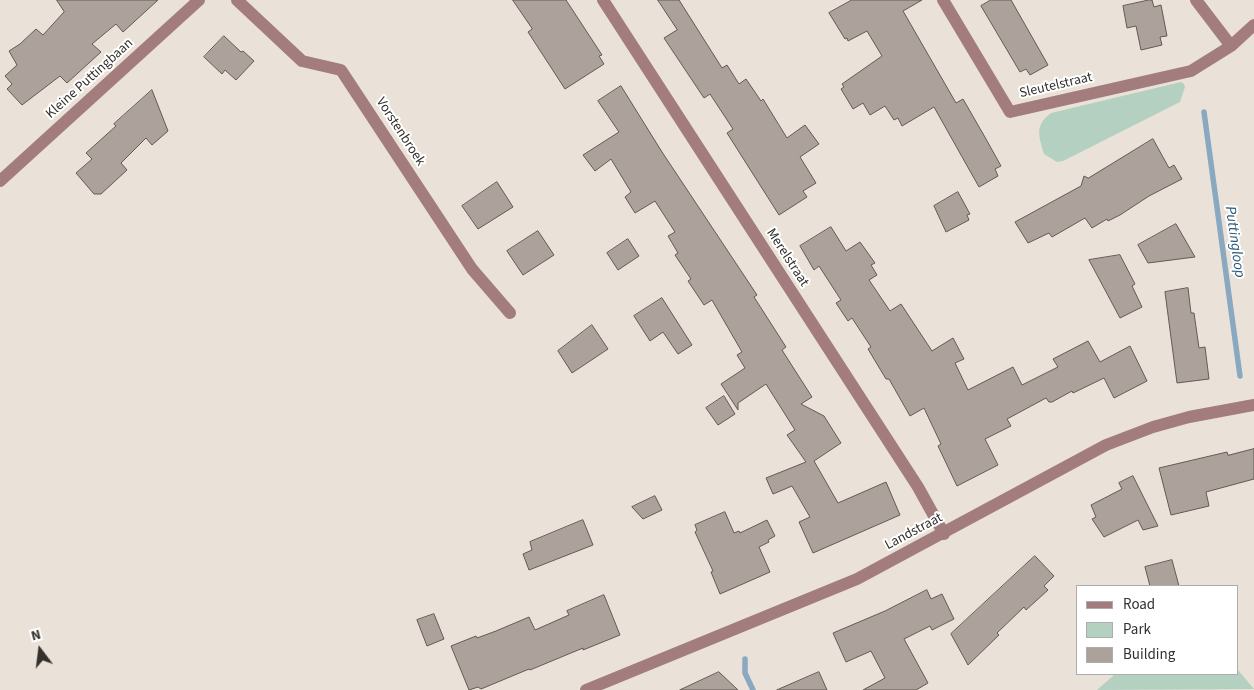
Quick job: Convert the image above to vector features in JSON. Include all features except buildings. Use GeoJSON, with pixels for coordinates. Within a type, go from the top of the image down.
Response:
{"type":"FeatureCollection","features":[{"type":"Feature","properties":{"kind":"street","name":"Kleine Puttingbaan"},"geometry":{"type":"LineString","coordinates":[[0,181],[199,0]]}},
{"type":"Feature","properties":{"kind":"street","name":"Vorstenbroek"},"geometry":{"type":"LineString","coordinates":[[237,0],[302,62],[341,70],[472,269],[510,313]]}},
{"type":"Feature","properties":{"kind":"street","name":"Merelstraat"},"geometry":{"type":"LineString","coordinates":[[603,0],[918,487],[944,534]]}},
{"type":"Feature","properties":{"kind":"street","name":"Sleutelstraat"},"geometry":{"type":"LineString","coordinates":[[943,0],[1010,112],[1191,71],[1231,46]]}},
{"type":"Feature","properties":{"kind":"street"},"geometry":{"type":"LineString","coordinates":[[1196,0],[1231,46],[1254,26]]}},
{"type":"Feature","properties":{"kind":"street","name":"Landstraat"},"geometry":{"type":"LineString","coordinates":[[586,690],[857,579],[944,534],[1106,445],[1162,424],[1254,405]]}},
{"type":"Feature","properties":{"kind":"green space"},"geometry":{"type":"Polygon","coordinates":[[[1181,82],[1185,87],[1180,102],[1063,161],[1057,162],[1044,154],[1039,132],[1042,122],[1051,113],[1181,82]]]}},
{"type":"Feature","properties":{"kind":"green space"},"geometry":{"type":"Polygon","coordinates":[[[1239,671],[1254,689],[1097,690],[1114,675],[1239,675],[1239,671]]]}},
{"type":"Feature","properties":{"kind":"waterway","name":"Puttingloop"},"geometry":{"type":"LineString","coordinates":[[1204,112],[1240,376]]}},
{"type":"Feature","properties":{"kind":"waterway","name":"Puttingloop"},"geometry":{"type":"LineString","coordinates":[[745,659],[745,673],[753,690]]}}]}
